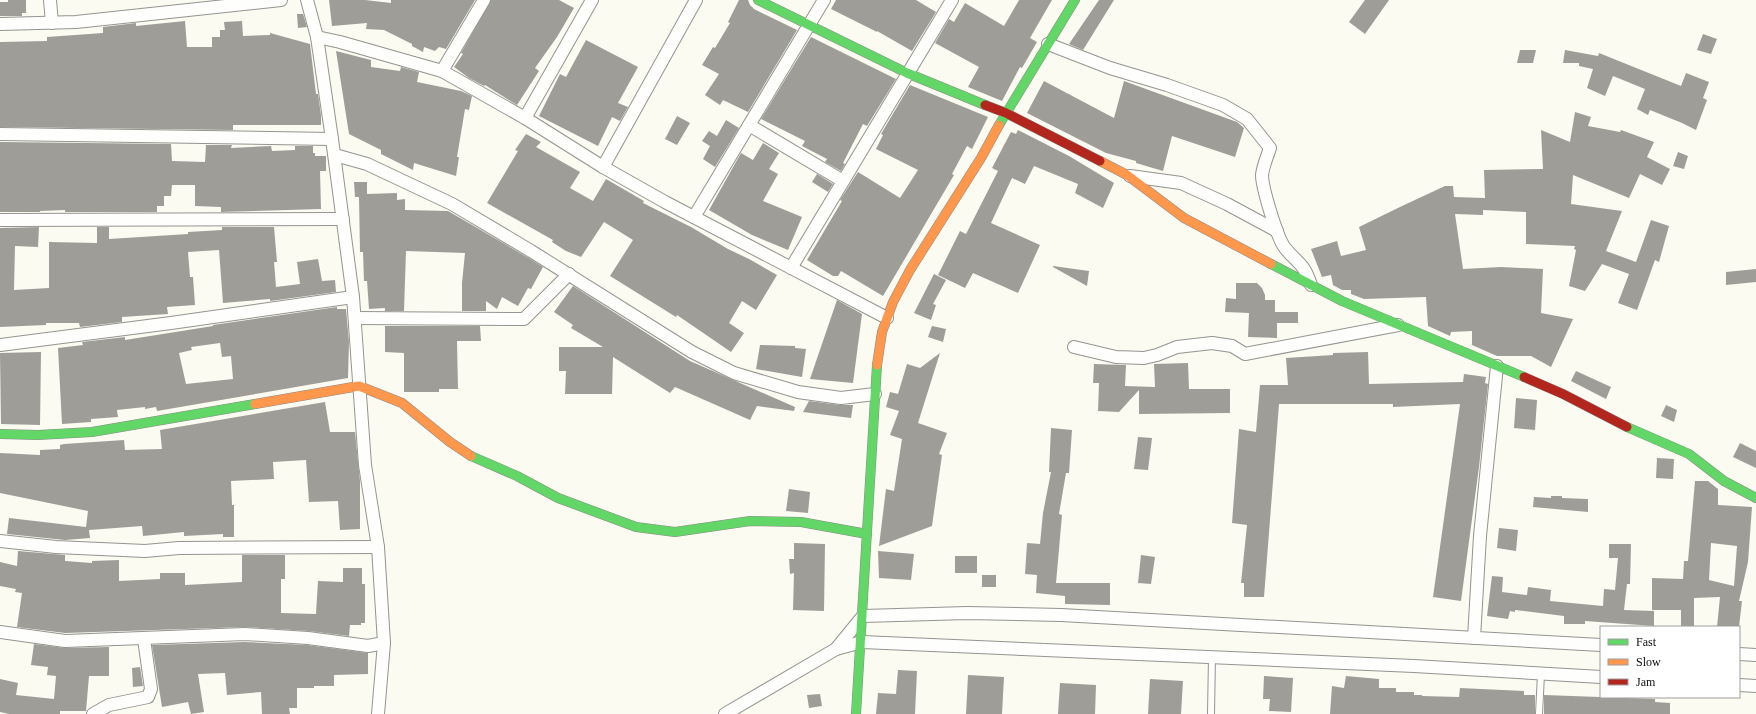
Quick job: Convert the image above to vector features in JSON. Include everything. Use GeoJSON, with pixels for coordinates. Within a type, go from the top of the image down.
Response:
{"type":"FeatureCollection","features":[{"type":"Feature","properties":{"kind":"street"},"geometry":{"type":"LineString","coordinates":[[50,0],[52,23]]}},
{"type":"Feature","properties":{"kind":"street"},"geometry":{"type":"LineString","coordinates":[[0,24],[52,23],[281,0]]}},
{"type":"Feature","properties":{"kind":"street"},"geometry":{"type":"LineString","coordinates":[[308,0],[317,38],[335,155],[353,297],[365,465],[378,547],[384,643],[378,714]]}},
{"type":"Feature","properties":{"kind":"street"},"geometry":{"type":"LineString","coordinates":[[442,71],[484,0]]}},
{"type":"Feature","properties":{"kind":"street"},"geometry":{"type":"LineString","coordinates":[[525,118],[592,0]]}},
{"type":"Feature","properties":{"kind":"street"},"geometry":{"type":"LineString","coordinates":[[603,167],[696,0]]}},
{"type":"Feature","properties":{"kind":"street"},"geometry":{"type":"LineString","coordinates":[[758,0],[907,73],[1006,113],[1129,176],[1184,218],[1342,301],[1563,394],[1612,420],[1689,454],[1724,481],[1756,498]]}},
{"type":"Feature","properties":{"kind":"street"},"geometry":{"type":"LineString","coordinates":[[694,217],[824,0]]}},
{"type":"Feature","properties":{"kind":"street"},"geometry":{"type":"LineString","coordinates":[[791,268],[952,0]]}},
{"type":"Feature","properties":{"kind":"street"},"geometry":{"type":"LineString","coordinates":[[856,714],[866,572],[874,394],[882,332],[893,302],[910,270],[982,158],[1006,113],[1075,0]]}},
{"type":"Feature","properties":{"kind":"street"},"geometry":{"type":"LineString","coordinates":[[317,38],[354,45],[442,71],[525,118],[603,167],[694,217],[887,318]]}},
{"type":"Feature","properties":{"kind":"street"},"geometry":{"type":"LineString","coordinates":[[1048,44],[1110,68],[1167,85],[1223,105],[1247,119],[1270,148],[1262,176],[1268,203],[1277,231],[1284,247],[1304,267],[1311,285]]}},
{"type":"Feature","properties":{"kind":"street"},"geometry":{"type":"LineString","coordinates":[[749,125],[842,181]]}},
{"type":"Feature","properties":{"kind":"street"},"geometry":{"type":"LineString","coordinates":[[0,134],[332,139]]}},
{"type":"Feature","properties":{"kind":"street"},"geometry":{"type":"LineString","coordinates":[[335,155],[367,164],[452,204],[569,274],[692,352],[734,373],[798,392],[841,398],[874,394]]}},
{"type":"Feature","properties":{"kind":"street"},"geometry":{"type":"LineString","coordinates":[[1129,176],[1181,183],[1227,204],[1277,231]]}},
{"type":"Feature","properties":{"kind":"street"},"geometry":{"type":"LineString","coordinates":[[0,220],[343,219]]}},
{"type":"Feature","properties":{"kind":"street"},"geometry":{"type":"LineString","coordinates":[[355,318],[524,319],[529,316],[569,274]]}},
{"type":"Feature","properties":{"kind":"street"},"geometry":{"type":"LineString","coordinates":[[0,345],[171,323],[353,297]]}},
{"type":"Feature","properties":{"kind":"street"},"geometry":{"type":"LineString","coordinates":[[1074,346],[1116,357],[1144,358],[1158,355],[1177,347],[1212,343],[1232,346],[1244,354],[1398,325]]}},
{"type":"Feature","properties":{"kind":"street"},"geometry":{"type":"LineString","coordinates":[[1474,638],[1480,536],[1497,366]]}},
{"type":"Feature","properties":{"kind":"street"},"geometry":{"type":"LineString","coordinates":[[0,434],[38,436],[92,432],[359,386],[402,403],[450,442],[475,459],[517,476],[558,498],[636,527],[676,532],[750,520],[801,522],[867,535]]}},
{"type":"Feature","properties":{"kind":"street"},"geometry":{"type":"LineString","coordinates":[[0,541],[56,547],[145,551],[179,548],[378,547]]}},
{"type":"Feature","properties":{"kind":"street"},"geometry":{"type":"LineString","coordinates":[[836,649],[863,616],[967,613],[1061,615],[1600,645]]}},
{"type":"Feature","properties":{"kind":"street"},"geometry":{"type":"LineString","coordinates":[[0,632],[64,640],[144,639],[245,634],[308,638],[368,646],[384,643]]}},
{"type":"Feature","properties":{"kind":"street"},"geometry":{"type":"LineString","coordinates":[[93,714],[109,705],[148,697],[151,689],[144,639]]}},
{"type":"Feature","properties":{"kind":"street"},"geometry":{"type":"LineString","coordinates":[[725,714],[836,649],[862,642],[1212,657],[1600,677]]}},
{"type":"Feature","properties":{"kind":"street"},"geometry":{"type":"LineString","coordinates":[[1740,654],[1756,655]]}},
{"type":"Feature","properties":{"kind":"street"},"geometry":{"type":"LineString","coordinates":[[1740,685],[1756,686]]}},
{"type":"Feature","properties":{"kind":"lane"},"geometry":{"type":"LineString","coordinates":[[1211,714],[1212,657]]}},
{"type":"Feature","properties":{"kind":"lane"},"geometry":{"type":"LineString","coordinates":[[1538,714],[1541,674]]}},
{"type":"Feature","properties":{"kind":"building"},"geometry":{"type":"Polygon","coordinates":[[[8,0],[26,0],[26,13],[22,13],[22,16],[0,16],[0,2],[8,2],[8,0]]]}},
{"type":"Feature","properties":{"kind":"building"},"geometry":{"type":"Polygon","coordinates":[[[329,0],[365,0],[391,3],[391,0],[475,0],[446,49],[439,47],[435,51],[424,47],[423,52],[412,46],[412,44],[384,30],[366,29],[367,23],[332,26],[329,0]]]}},
{"type":"Feature","properties":{"kind":"building"},"geometry":{"type":"Polygon","coordinates":[[[491,0],[559,0],[574,8],[557,37],[535,68],[539,71],[517,105],[485,85],[484,86],[469,78],[454,67],[463,54],[461,53],[491,0]]]}},
{"type":"Feature","properties":{"kind":"building"},"geometry":{"type":"Polygon","coordinates":[[[739,0],[748,0],[754,9],[797,30],[748,112],[723,100],[720,105],[705,95],[719,74],[702,65],[713,47],[715,48],[730,23],[728,22],[739,0]]]}},
{"type":"Feature","properties":{"kind":"building"},"geometry":{"type":"Polygon","coordinates":[[[836,0],[916,0],[936,12],[912,51],[877,31],[831,9],[836,0]]]}},
{"type":"Feature","properties":{"kind":"building"},"geometry":{"type":"Polygon","coordinates":[[[1019,0],[1052,0],[1030,38],[1037,42],[1022,68],[1020,67],[1002,101],[968,87],[979,67],[935,43],[949,19],[954,22],[965,3],[1004,26],[1019,0]]]}},
{"type":"Feature","properties":{"kind":"building"},"geometry":{"type":"Polygon","coordinates":[[[1099,0],[1114,0],[1083,50],[1069,44],[1099,0]]]}},
{"type":"Feature","properties":{"kind":"building"},"geometry":{"type":"Polygon","coordinates":[[[1365,0],[1389,0],[1365,34],[1349,22],[1365,0]]]}},
{"type":"Feature","properties":{"kind":"building"},"geometry":{"type":"Polygon","coordinates":[[[297,14],[303,14],[307,27],[298,28],[297,14]]]}},
{"type":"Feature","properties":{"kind":"building"},"geometry":{"type":"Polygon","coordinates":[[[185,21],[187,47],[212,47],[212,37],[220,37],[220,30],[225,30],[224,22],[242,21],[243,36],[270,35],[270,33],[310,44],[316,94],[318,94],[321,115],[321,125],[233,125],[233,130],[0,127],[0,42],[47,41],[47,37],[103,33],[103,27],[136,23],[136,26],[185,21]]]}},
{"type":"Feature","properties":{"kind":"building"},"geometry":{"type":"Polygon","coordinates":[[[1703,34],[1717,39],[1711,54],[1697,50],[1703,34]]]}},
{"type":"Feature","properties":{"kind":"building"},"geometry":{"type":"Polygon","coordinates":[[[811,37],[896,79],[867,126],[863,124],[843,163],[845,164],[841,171],[825,162],[827,159],[802,146],[805,141],[761,119],[811,37]]]}},
{"type":"Feature","properties":{"kind":"building"},"geometry":{"type":"Polygon","coordinates":[[[586,40],[638,67],[618,103],[628,107],[620,121],[612,117],[598,146],[539,116],[560,74],[566,77],[586,40]]]}},
{"type":"Feature","properties":{"kind":"building"},"geometry":{"type":"Polygon","coordinates":[[[1520,50],[1536,50],[1533,63],[1517,63],[1520,50]]]}},
{"type":"Feature","properties":{"kind":"building"},"geometry":{"type":"Polygon","coordinates":[[[1565,50],[1598,56],[1599,53],[1681,86],[1686,73],[1709,82],[1703,98],[1707,100],[1696,130],[1650,110],[1648,115],[1637,109],[1645,89],[1613,76],[1605,96],[1587,88],[1593,69],[1579,66],[1579,63],[1563,63],[1565,50]]]}},
{"type":"Feature","properties":{"kind":"building"},"geometry":{"type":"Polygon","coordinates":[[[336,51],[371,60],[371,67],[400,71],[401,67],[419,72],[417,82],[461,91],[472,96],[469,110],[465,109],[457,157],[459,157],[456,176],[414,163],[413,170],[381,154],[381,150],[349,134],[336,51]]]}},
{"type":"Feature","properties":{"kind":"building"},"geometry":{"type":"Polygon","coordinates":[[[1044,81],[1114,118],[1124,81],[1237,122],[1244,128],[1235,157],[1172,136],[1163,171],[1136,163],[1136,161],[1106,153],[1027,113],[1044,81]]]}},
{"type":"Feature","properties":{"kind":"building"},"geometry":{"type":"Polygon","coordinates":[[[910,85],[988,117],[972,149],[967,146],[952,174],[954,175],[883,296],[841,271],[838,276],[833,276],[807,260],[842,201],[840,200],[858,172],[900,198],[918,170],[876,149],[883,135],[881,134],[910,85]]]}},
{"type":"Feature","properties":{"kind":"building"},"geometry":{"type":"Polygon","coordinates":[[[1575,112],[1591,117],[1588,126],[1620,132],[1621,130],[1654,142],[1647,157],[1670,169],[1662,185],[1640,174],[1629,198],[1573,175],[1571,204],[1622,211],[1606,251],[1636,262],[1651,220],[1669,226],[1659,262],[1655,260],[1637,310],[1618,303],[1629,274],[1602,264],[1585,291],[1569,286],[1576,250],[1574,249],[1575,246],[1526,244],[1526,212],[1483,210],[1483,215],[1455,214],[1463,269],[1501,267],[1543,269],[1541,313],[1573,319],[1551,367],[1531,356],[1497,356],[1472,345],[1472,331],[1451,332],[1450,336],[1428,326],[1426,297],[1364,299],[1351,294],[1351,290],[1342,290],[1333,285],[1331,275],[1322,277],[1311,249],[1337,241],[1341,256],[1366,250],[1359,227],[1445,186],[1453,186],[1454,197],[1485,198],[1484,170],[1543,169],[1541,130],[1570,142],[1575,112]]]}},
{"type":"Feature","properties":{"kind":"building"},"geometry":{"type":"Polygon","coordinates":[[[677,116],[690,123],[677,145],[665,139],[677,116]]]}},
{"type":"Feature","properties":{"kind":"building"},"geometry":{"type":"Polygon","coordinates":[[[726,120],[739,128],[715,167],[703,159],[710,146],[702,141],[709,131],[717,136],[726,120]]]}},
{"type":"Feature","properties":{"kind":"building"},"geometry":{"type":"Polygon","coordinates":[[[1018,130],[1069,156],[1114,183],[1103,208],[1075,193],[1078,184],[1034,166],[1025,184],[1012,178],[991,223],[1040,245],[1018,293],[973,273],[965,288],[938,275],[960,231],[966,234],[998,171],[992,168],[1011,132],[1016,134],[1018,130]]]}},
{"type":"Feature","properties":{"kind":"building"},"geometry":{"type":"Polygon","coordinates":[[[526,134],[541,142],[536,147],[580,172],[570,188],[593,201],[606,179],[644,201],[643,203],[691,227],[777,275],[756,310],[742,301],[729,323],[744,333],[731,352],[677,315],[676,317],[610,276],[633,240],[604,222],[581,257],[566,251],[552,242],[553,240],[487,203],[518,151],[515,150],[526,134]]]}},
{"type":"Feature","properties":{"kind":"building"},"geometry":{"type":"Polygon","coordinates":[[[0,142],[171,144],[172,161],[205,162],[206,145],[232,145],[231,148],[271,146],[272,151],[295,150],[295,146],[313,146],[313,153],[315,153],[315,156],[326,156],[326,171],[320,171],[321,209],[221,212],[221,207],[195,206],[195,185],[172,185],[171,196],[164,196],[164,206],[157,206],[157,212],[65,212],[65,210],[40,212],[0,212],[0,142]]]}},
{"type":"Feature","properties":{"kind":"building"},"geometry":{"type":"Polygon","coordinates":[[[763,143],[779,153],[769,169],[778,174],[763,201],[802,217],[788,250],[752,235],[709,210],[741,153],[753,160],[763,143]]]}},
{"type":"Feature","properties":{"kind":"building"},"geometry":{"type":"Polygon","coordinates":[[[1678,152],[1688,156],[1684,169],[1673,166],[1678,152]]]}},
{"type":"Feature","properties":{"kind":"building"},"geometry":{"type":"Polygon","coordinates":[[[817,174],[833,184],[828,192],[812,182],[817,174]]]}},
{"type":"Feature","properties":{"kind":"building"},"geometry":{"type":"Polygon","coordinates":[[[354,182],[367,182],[367,194],[397,193],[397,200],[405,199],[405,210],[448,211],[543,267],[531,289],[528,288],[518,306],[502,297],[497,309],[486,301],[486,311],[462,311],[462,283],[465,253],[406,251],[404,311],[385,311],[385,308],[369,309],[367,281],[364,281],[363,252],[360,252],[359,197],[355,197],[354,182]]]}},
{"type":"Feature","properties":{"kind":"building"},"geometry":{"type":"Polygon","coordinates":[[[39,227],[38,247],[15,246],[14,290],[49,288],[49,242],[97,243],[97,227],[109,227],[109,239],[188,234],[188,232],[222,230],[222,227],[274,227],[277,262],[274,262],[276,287],[300,284],[297,262],[318,259],[322,281],[335,280],[336,292],[270,301],[270,299],[223,303],[219,250],[188,252],[190,277],[193,277],[195,305],[167,307],[168,314],[122,317],[122,322],[80,327],[79,323],[46,323],[46,325],[0,327],[0,228],[39,227]]]}},
{"type":"Feature","properties":{"kind":"building"},"geometry":{"type":"Polygon","coordinates":[[[1053,267],[1089,271],[1087,286],[1053,267]]]}},
{"type":"Feature","properties":{"kind":"building"},"geometry":{"type":"Polygon","coordinates":[[[1756,269],[1756,282],[1726,285],[1726,272],[1756,269]]]}},
{"type":"Feature","properties":{"kind":"building"},"geometry":{"type":"Polygon","coordinates":[[[934,274],[946,280],[933,304],[936,305],[931,320],[914,313],[934,274]]]}},
{"type":"Feature","properties":{"kind":"building"},"geometry":{"type":"Polygon","coordinates":[[[1236,283],[1257,283],[1262,288],[1265,295],[1265,300],[1275,300],[1275,312],[1298,312],[1298,323],[1277,323],[1277,338],[1248,337],[1249,313],[1225,312],[1226,298],[1236,299],[1236,283]]]}},
{"type":"Feature","properties":{"kind":"building"},"geometry":{"type":"Polygon","coordinates":[[[573,286],[690,361],[795,407],[794,411],[757,406],[750,420],[675,387],[670,393],[613,357],[612,394],[565,394],[566,371],[559,371],[559,347],[603,347],[571,328],[573,325],[554,312],[573,286]]]}},
{"type":"Feature","properties":{"kind":"building"},"geometry":{"type":"Polygon","coordinates":[[[837,300],[862,314],[853,383],[810,379],[837,300]]]}},
{"type":"Feature","properties":{"kind":"building"},"geometry":{"type":"Polygon","coordinates":[[[337,307],[337,309],[346,309],[349,342],[348,378],[157,411],[156,407],[117,410],[118,417],[91,419],[91,422],[62,424],[58,348],[83,345],[82,342],[125,337],[125,340],[213,325],[337,307]],[[220,343],[191,347],[192,350],[179,353],[186,384],[233,379],[231,356],[222,357],[220,343]]]}},
{"type":"Feature","properties":{"kind":"building"},"geometry":{"type":"Polygon","coordinates":[[[385,326],[480,326],[481,341],[457,341],[458,389],[439,389],[439,392],[404,392],[404,353],[385,352],[385,326]]]}},
{"type":"Feature","properties":{"kind":"building"},"geometry":{"type":"Polygon","coordinates":[[[932,326],[946,329],[943,342],[928,337],[932,326]]]}},
{"type":"Feature","properties":{"kind":"building"},"geometry":{"type":"Polygon","coordinates":[[[760,345],[795,346],[795,348],[806,349],[802,377],[756,369],[760,345]]]}},
{"type":"Feature","properties":{"kind":"building"},"geometry":{"type":"Polygon","coordinates":[[[41,352],[40,425],[1,424],[0,353],[41,352]]]}},
{"type":"Feature","properties":{"kind":"building"},"geometry":{"type":"Polygon","coordinates":[[[1368,352],[1369,384],[1463,382],[1464,374],[1486,377],[1485,383],[1488,384],[1479,467],[1461,601],[1433,597],[1460,404],[1393,407],[1393,404],[1279,404],[1264,597],[1244,597],[1244,583],[1241,583],[1247,525],[1232,523],[1239,429],[1256,432],[1260,385],[1288,385],[1286,358],[1333,355],[1333,353],[1368,352]]]}},
{"type":"Feature","properties":{"kind":"building"},"geometry":{"type":"Polygon","coordinates":[[[940,353],[918,423],[947,433],[939,454],[942,455],[932,526],[879,546],[886,489],[894,491],[902,439],[890,435],[899,411],[886,407],[890,392],[898,394],[907,364],[920,368],[940,353]]]}},
{"type":"Feature","properties":{"kind":"building"},"geometry":{"type":"Polygon","coordinates":[[[1188,363],[1189,389],[1230,389],[1230,413],[1139,414],[1139,390],[1119,412],[1098,411],[1099,383],[1093,383],[1094,364],[1126,365],[1125,386],[1155,387],[1154,364],[1188,363]]]}},
{"type":"Feature","properties":{"kind":"building"},"geometry":{"type":"Polygon","coordinates":[[[1576,371],[1611,387],[1606,399],[1571,381],[1576,371]]]}},
{"type":"Feature","properties":{"kind":"building"},"geometry":{"type":"Polygon","coordinates":[[[1516,398],[1537,400],[1535,430],[1514,428],[1516,398]]]}},
{"type":"Feature","properties":{"kind":"building"},"geometry":{"type":"Polygon","coordinates":[[[809,401],[853,405],[851,418],[803,412],[809,401]]]}},
{"type":"Feature","properties":{"kind":"building"},"geometry":{"type":"Polygon","coordinates":[[[325,402],[330,432],[355,432],[360,481],[360,529],[340,530],[338,501],[309,502],[306,460],[273,462],[274,479],[231,481],[232,505],[234,505],[234,537],[223,537],[223,534],[184,536],[184,532],[143,536],[142,526],[89,530],[90,538],[65,540],[7,534],[9,518],[86,527],[88,511],[0,493],[0,453],[40,455],[40,450],[60,449],[60,445],[64,444],[124,440],[125,450],[162,449],[160,430],[325,402]]]}},
{"type":"Feature","properties":{"kind":"building"},"geometry":{"type":"Polygon","coordinates":[[[1666,405],[1677,410],[1674,422],[1661,416],[1666,405]]]}},
{"type":"Feature","properties":{"kind":"building"},"geometry":{"type":"Polygon","coordinates":[[[1051,428],[1072,430],[1069,473],[1066,473],[1059,514],[1062,515],[1056,583],[1110,583],[1110,605],[1065,604],[1065,596],[1036,593],[1037,575],[1025,574],[1027,543],[1040,544],[1043,513],[1051,472],[1049,472],[1051,428]]]}},
{"type":"Feature","properties":{"kind":"building"},"geometry":{"type":"Polygon","coordinates":[[[1138,437],[1152,438],[1148,470],[1134,469],[1138,437]]]}},
{"type":"Feature","properties":{"kind":"building"},"geometry":{"type":"Polygon","coordinates":[[[1740,443],[1756,451],[1756,468],[1733,457],[1740,443]]]}},
{"type":"Feature","properties":{"kind":"building"},"geometry":{"type":"Polygon","coordinates":[[[1657,458],[1674,459],[1673,479],[1656,478],[1657,458]]]}},
{"type":"Feature","properties":{"kind":"building"},"geometry":{"type":"Polygon","coordinates":[[[1695,481],[1708,481],[1718,489],[1718,505],[1752,507],[1748,562],[1739,601],[1742,601],[1739,626],[1717,626],[1720,597],[1694,598],[1694,626],[1681,626],[1681,610],[1652,610],[1652,578],[1683,579],[1684,561],[1688,561],[1695,481]],[[1711,543],[1709,580],[1734,586],[1737,546],[1711,543]]]}},
{"type":"Feature","properties":{"kind":"building"},"geometry":{"type":"Polygon","coordinates":[[[789,489],[810,492],[808,513],[786,511],[789,489]]]}},
{"type":"Feature","properties":{"kind":"building"},"geometry":{"type":"Polygon","coordinates":[[[1551,496],[1588,499],[1588,512],[1533,507],[1534,497],[1551,498],[1551,496]]]}},
{"type":"Feature","properties":{"kind":"building"},"geometry":{"type":"Polygon","coordinates":[[[1499,528],[1518,530],[1516,551],[1497,548],[1499,528]]]}},
{"type":"Feature","properties":{"kind":"building"},"geometry":{"type":"Polygon","coordinates":[[[794,543],[825,544],[824,611],[793,610],[794,573],[790,574],[789,559],[794,559],[794,543]]]}},
{"type":"Feature","properties":{"kind":"building"},"geometry":{"type":"Polygon","coordinates":[[[1609,544],[1631,544],[1630,584],[1627,584],[1624,610],[1654,611],[1654,626],[1585,621],[1585,624],[1564,624],[1564,616],[1515,610],[1515,612],[1510,611],[1508,619],[1487,616],[1492,576],[1503,577],[1502,592],[1527,595],[1528,587],[1551,590],[1550,601],[1603,606],[1604,589],[1615,590],[1618,558],[1609,558],[1609,544]]]}},
{"type":"Feature","properties":{"kind":"building"},"geometry":{"type":"Polygon","coordinates":[[[18,551],[65,555],[65,561],[92,563],[92,561],[119,560],[119,581],[160,579],[160,573],[185,573],[185,585],[242,582],[242,555],[285,555],[285,579],[281,579],[281,613],[316,614],[318,581],[343,582],[343,568],[362,568],[362,584],[365,584],[365,623],[361,623],[361,625],[350,625],[349,636],[309,631],[245,627],[65,633],[17,627],[22,593],[15,592],[16,589],[0,586],[0,562],[17,566],[18,551]]]}},
{"type":"Feature","properties":{"kind":"building"},"geometry":{"type":"Polygon","coordinates":[[[878,551],[914,554],[911,580],[879,578],[878,551]]]}},
{"type":"Feature","properties":{"kind":"building"},"geometry":{"type":"Polygon","coordinates":[[[1141,555],[1155,557],[1151,584],[1138,583],[1141,555]]]}},
{"type":"Feature","properties":{"kind":"building"},"geometry":{"type":"Polygon","coordinates":[[[955,556],[977,556],[977,573],[955,573],[955,556]]]}},
{"type":"Feature","properties":{"kind":"building"},"geometry":{"type":"Polygon","coordinates":[[[982,575],[996,575],[996,587],[982,587],[982,575]]]}},
{"type":"Feature","properties":{"kind":"building"},"geometry":{"type":"Polygon","coordinates":[[[245,642],[307,645],[368,653],[368,674],[334,675],[334,686],[297,688],[297,708],[289,708],[290,714],[262,714],[261,692],[227,695],[225,673],[198,674],[204,712],[191,714],[188,702],[162,707],[152,645],[245,642]]]}},
{"type":"Feature","properties":{"kind":"building"},"geometry":{"type":"Polygon","coordinates":[[[34,644],[65,648],[109,647],[109,676],[89,676],[86,711],[60,711],[60,714],[9,714],[0,712],[0,679],[18,683],[16,695],[54,699],[56,676],[47,675],[48,667],[31,665],[34,644]]]}},
{"type":"Feature","properties":{"kind":"building"},"geometry":{"type":"Polygon","coordinates":[[[140,667],[143,686],[133,687],[132,668],[140,667]]]}},
{"type":"Feature","properties":{"kind":"building"},"geometry":{"type":"Polygon","coordinates":[[[898,670],[917,671],[915,714],[876,714],[878,693],[896,694],[898,670]]]}},
{"type":"Feature","properties":{"kind":"building"},"geometry":{"type":"Polygon","coordinates":[[[968,675],[1004,677],[1002,714],[966,714],[968,675]]]}},
{"type":"Feature","properties":{"kind":"building"},"geometry":{"type":"Polygon","coordinates":[[[1264,676],[1293,678],[1291,712],[1269,711],[1270,699],[1263,699],[1264,676]]]}},
{"type":"Feature","properties":{"kind":"building"},"geometry":{"type":"Polygon","coordinates":[[[1346,676],[1379,679],[1379,688],[1396,688],[1396,692],[1414,692],[1414,695],[1422,696],[1459,697],[1460,688],[1524,691],[1524,695],[1535,695],[1535,714],[1330,714],[1332,686],[1344,688],[1346,676]]]}},
{"type":"Feature","properties":{"kind":"building"},"geometry":{"type":"Polygon","coordinates":[[[1150,679],[1183,681],[1181,714],[1148,714],[1150,679]]]}},
{"type":"Feature","properties":{"kind":"building"},"geometry":{"type":"Polygon","coordinates":[[[1060,683],[1096,685],[1095,714],[1058,714],[1060,683]]]}},
{"type":"Feature","properties":{"kind":"building"},"geometry":{"type":"Polygon","coordinates":[[[820,694],[822,706],[809,708],[807,695],[820,694]]]}},
{"type":"Feature","properties":{"kind":"building"},"geometry":{"type":"Polygon","coordinates":[[[1544,695],[1655,699],[1655,702],[1670,703],[1670,714],[1544,714],[1544,695]]]}},
{"type":"Feature","properties":{"kind":"traffic: fast"},"geometry":{"type":"LineString","coordinates":[[758,0],[907,73],[985,105]]}},
{"type":"Feature","properties":{"kind":"traffic: fast"},"geometry":{"type":"LineString","coordinates":[[999,125],[1075,0]]}},
{"type":"Feature","properties":{"kind":"traffic: fast"},"geometry":{"type":"LineString","coordinates":[[1271,264],[1342,301],[1524,377]]}},
{"type":"Feature","properties":{"kind":"traffic: fast"},"geometry":{"type":"LineString","coordinates":[[856,714],[877,365]]}},
{"type":"Feature","properties":{"kind":"traffic: fast"},"geometry":{"type":"LineString","coordinates":[[0,434],[38,435],[92,432],[255,404]]}},
{"type":"Feature","properties":{"kind":"traffic: fast"},"geometry":{"type":"LineString","coordinates":[[1627,427],[1689,454],[1724,481],[1756,498]]}},
{"type":"Feature","properties":{"kind":"traffic: fast"},"geometry":{"type":"LineString","coordinates":[[471,456],[517,476],[558,498],[636,527],[675,532],[750,521],[801,522],[867,534]]}},
{"type":"Feature","properties":{"kind":"traffic: slow"},"geometry":{"type":"LineString","coordinates":[[877,365],[882,332],[893,302],[910,270],[981,158],[999,125]]}},
{"type":"Feature","properties":{"kind":"traffic: slow"},"geometry":{"type":"LineString","coordinates":[[1100,161],[1127,175],[1184,218],[1271,264]]}},
{"type":"Feature","properties":{"kind":"traffic: slow"},"geometry":{"type":"LineString","coordinates":[[255,404],[359,386],[402,403],[450,442],[471,456]]}},
{"type":"Feature","properties":{"kind":"traffic: jam"},"geometry":{"type":"LineString","coordinates":[[985,105],[1006,113],[1100,161]]}},
{"type":"Feature","properties":{"kind":"traffic: jam"},"geometry":{"type":"LineString","coordinates":[[1524,377],[1563,394],[1627,427]]}}]}
